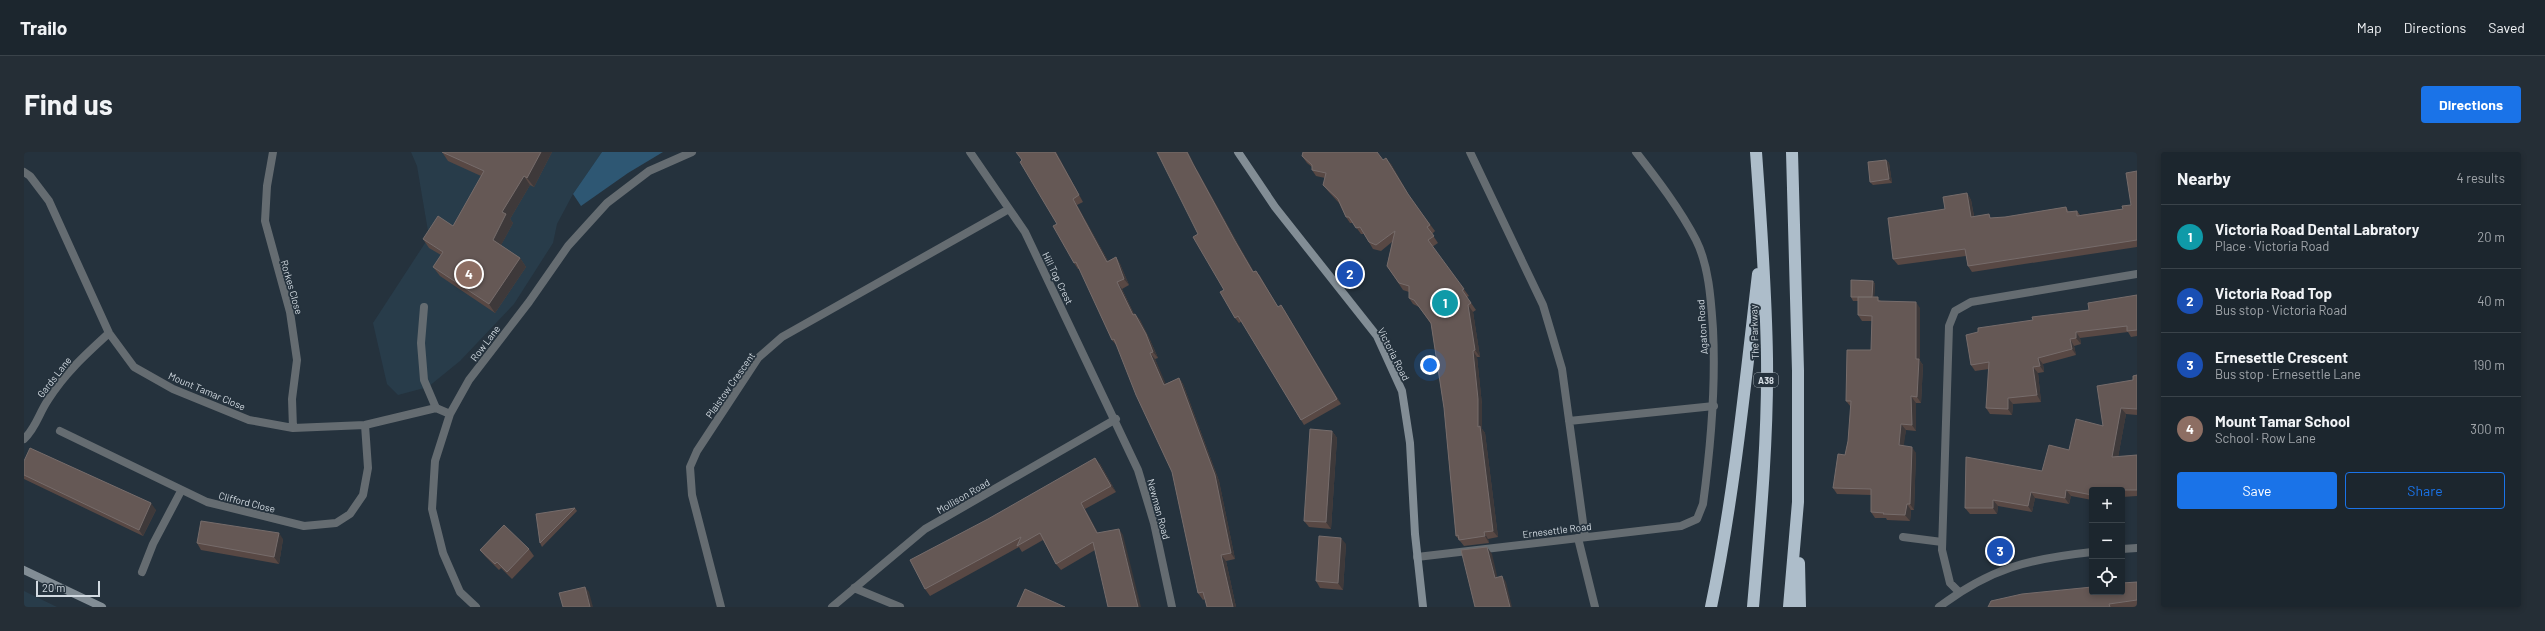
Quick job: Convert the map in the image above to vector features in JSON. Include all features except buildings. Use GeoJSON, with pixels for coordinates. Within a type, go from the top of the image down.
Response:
{"type":"FeatureCollection","features":[{"type":"Feature","properties":{"kind":"highway","name":"The Parkway"},"geometry":{"type":"LineString","coordinates":[[1753,607],[1762,505],[1767,360],[1762,231],[1756,152]]}},
{"type":"Feature","properties":{"kind":"highway"},"geometry":{"type":"LineString","coordinates":[[1792,152],[1798,371],[1800,607]]}},
{"type":"Feature","properties":{"kind":"highway","name":"A38"},"geometry":{"type":"LineString","coordinates":[[1711,607],[1723,549],[1744,400],[1762,231]]}},
{"type":"Feature","properties":{"kind":"highway"},"geometry":{"type":"LineString","coordinates":[[1789,607],[1798,502]]}},
{"type":"Feature","properties":{"kind":"street","name":"Rorkes Close"},"geometry":{"type":"LineString","coordinates":[[273,152],[267,186],[266,221],[290,312],[297,360],[292,399],[293,428]]}},
{"type":"Feature","properties":{"kind":"street","name":"Row Lane"},"geometry":{"type":"LineString","coordinates":[[476,607],[460,592],[444,553],[432,509],[435,461],[450,414],[469,380],[529,302],[568,246],[607,203],[649,171],[692,152]]}},
{"type":"Feature","properties":{"kind":"street","name":"Hill Top Crest"},"geometry":{"type":"LineString","coordinates":[[970,152],[1025,232],[1116,419]]}},
{"type":"Feature","properties":{"kind":"street","name":"Victoria Road"},"geometry":{"type":"LineString","coordinates":[[1238,152],[1275,207],[1377,336],[1402,391],[1410,443],[1417,557],[1423,607]]}},
{"type":"Feature","properties":{"kind":"street"},"geometry":{"type":"LineString","coordinates":[[1470,152],[1542,305],[1562,369],[1581,538],[1595,607]]}},
{"type":"Feature","properties":{"kind":"street","name":"Agaton Road"},"geometry":{"type":"LineString","coordinates":[[1636,152],[1658,180],[1696,240],[1705,264],[1712,305],[1714,406],[1703,504],[1697,519]]}},
{"type":"Feature","properties":{"kind":"street","name":"Mount Tamar Close"},"geometry":{"type":"LineString","coordinates":[[24,172],[30,176],[49,201],[109,333],[134,367],[174,389],[249,420],[293,428],[365,426],[436,408]]}},
{"type":"Feature","properties":{"kind":"street","name":"Plaistow Crescent"},"geometry":{"type":"LineString","coordinates":[[721,607],[692,495],[690,467],[697,451],[758,358],[782,337],[1009,209]]}},
{"type":"Feature","properties":{"kind":"street"},"geometry":{"type":"LineString","coordinates":[[1959,592],[1950,583],[1944,566],[1942,542],[1949,326],[1955,311],[1971,302],[2137,274]]}},
{"type":"Feature","properties":{"kind":"street"},"geometry":{"type":"LineString","coordinates":[[424,307],[421,343],[424,380],[436,408],[450,414]]}},
{"type":"Feature","properties":{"kind":"street","name":"Gards Lane"},"geometry":{"type":"LineString","coordinates":[[24,440],[32,432],[47,401],[63,378],[109,333]]}},
{"type":"Feature","properties":{"kind":"street"},"geometry":{"type":"LineString","coordinates":[[1569,421],[1714,406]]}},
{"type":"Feature","properties":{"kind":"street","name":"Mollison Road"},"geometry":{"type":"LineString","coordinates":[[832,607],[925,529],[1116,419]]}},
{"type":"Feature","properties":{"kind":"street","name":"Newman Road"},"geometry":{"type":"LineString","coordinates":[[1116,419],[1138,470],[1154,523],[1172,607]]}},
{"type":"Feature","properties":{"kind":"street","name":"Clifford Close"},"geometry":{"type":"LineString","coordinates":[[60,431],[181,491],[207,502],[304,526],[336,523],[350,514],[363,496],[368,468],[365,426]]}},
{"type":"Feature","properties":{"kind":"street"},"geometry":{"type":"LineString","coordinates":[[142,572],[181,491]]}},
{"type":"Feature","properties":{"kind":"street","name":"Ernesettle Road"},"geometry":{"type":"LineString","coordinates":[[1417,557],[1681,526],[1697,519]]}},
{"type":"Feature","properties":{"kind":"street"},"geometry":{"type":"LineString","coordinates":[[1903,537],[1942,542]]}},
{"type":"Feature","properties":{"kind":"street"},"geometry":{"type":"LineString","coordinates":[[2125,549],[2137,548]]}},
{"type":"Feature","properties":{"kind":"street"},"geometry":{"type":"LineString","coordinates":[[1939,607],[1959,592],[1990,574],[2026,562],[2089,552]]}},
{"type":"Feature","properties":{"kind":"street"},"geometry":{"type":"LineString","coordinates":[[24,570],[102,607]]}},
{"type":"Feature","properties":{"kind":"street"},"geometry":{"type":"LineString","coordinates":[[854,588],[900,607]]}},
{"type":"Feature","properties":{"kind":"shaded area"},"geometry":{"type":"Polygon","coordinates":[[[411,152],[602,152],[573,194],[557,224],[553,243],[514,304],[460,361],[428,387],[398,395],[387,384],[373,323],[429,237],[417,166],[411,152]]]}},
{"type":"Feature","properties":{"kind":"shaded area"},"geometry":{"type":"Polygon","coordinates":[[[602,152],[663,152],[628,173],[581,206],[573,194],[602,152]]]}},
{"type":"Feature","properties":{"kind":"shaded area"},"geometry":{"type":"Polygon","coordinates":[[[24,591],[57,607],[24,607],[24,591]]]}},
{"type":"Feature","properties":{"kind":"place","name":"Mount Tamar School"},"geometry":{"type":"Point","coordinates":[469,274]}},
{"type":"Feature","properties":{"kind":"place","name":"Victoria Road Top"},"geometry":{"type":"Point","coordinates":[1350,274]}},
{"type":"Feature","properties":{"kind":"place","name":"Victoria Road Dental Labratory"},"geometry":{"type":"Point","coordinates":[1445,303]}},
{"type":"Feature","properties":{"kind":"place","name":"Ernesettle Crescent"},"geometry":{"type":"Point","coordinates":[2000,551]}}]}
